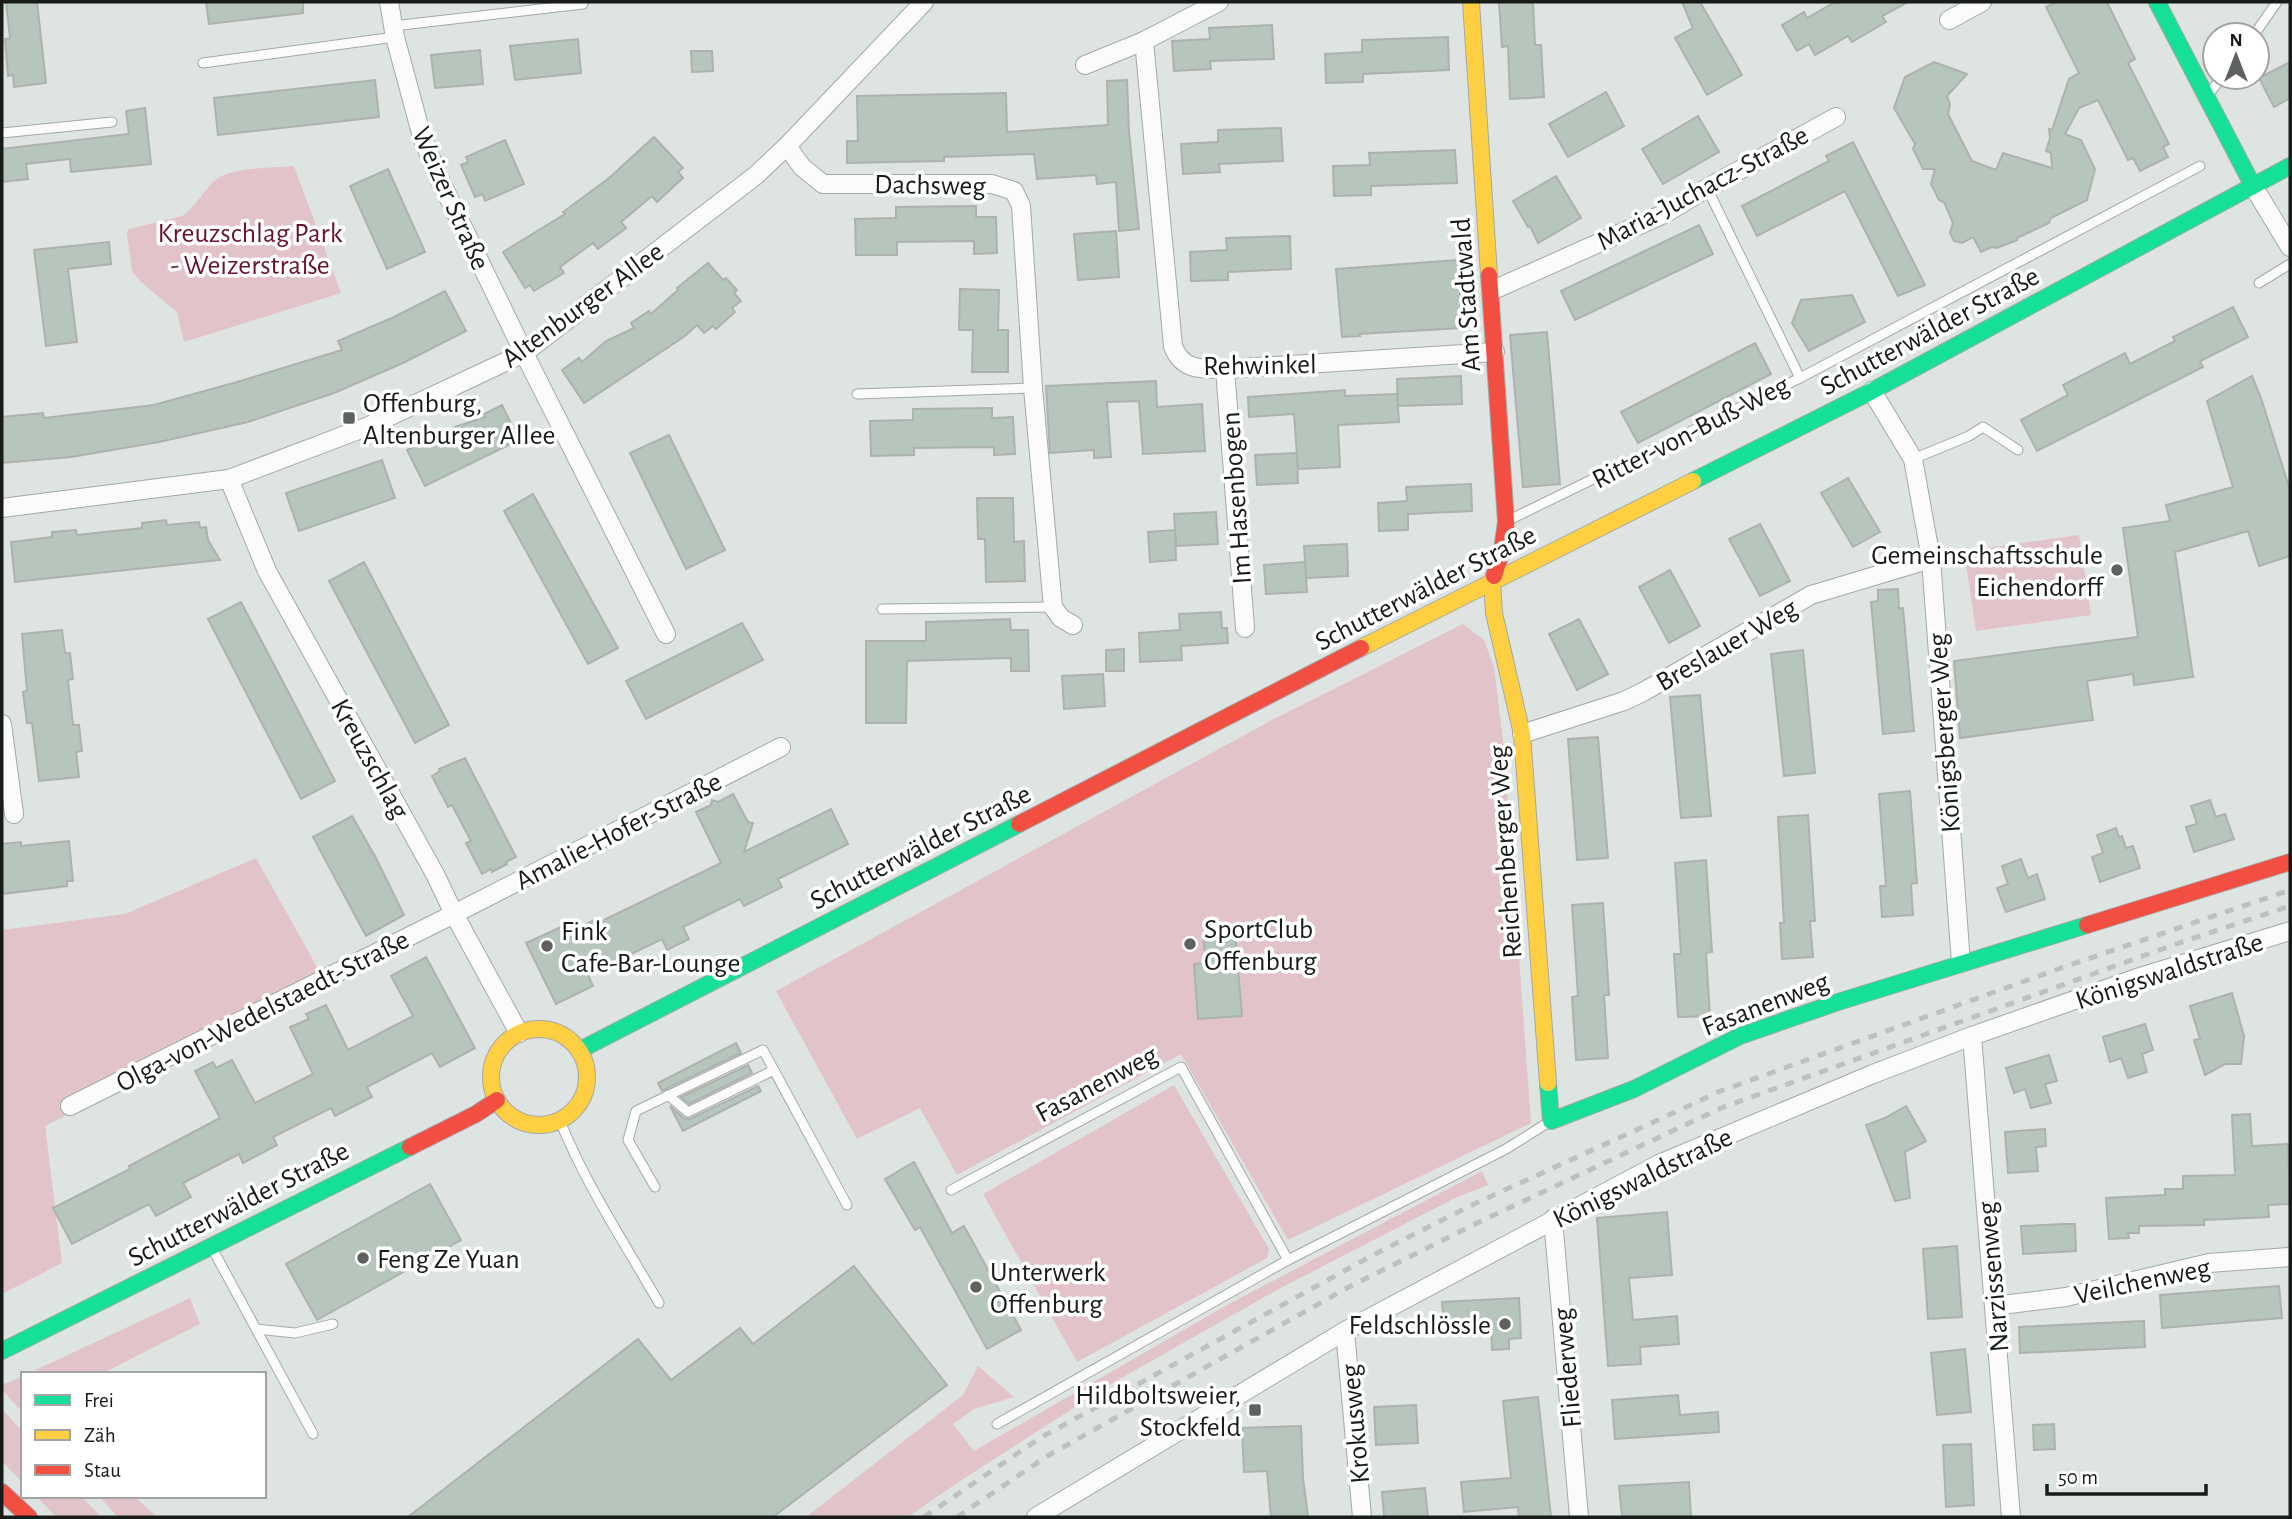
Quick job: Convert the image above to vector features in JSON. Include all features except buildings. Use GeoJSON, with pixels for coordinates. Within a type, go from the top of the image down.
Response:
{"type":"FeatureCollection","features":[{"type":"Feature","properties":{"kind":"main road","name":"Am Stadtwald"},"geometry":{"type":"LineString","coordinates":[[1471,2],[1506,522],[1502,550],[1492,583]]}},
{"type":"Feature","properties":{"kind":"main road"},"geometry":{"type":"LineString","coordinates":[[2157,2],[2253,186]]}},
{"type":"Feature","properties":{"kind":"main road","name":"Schutterwälder Straße"},"geometry":{"type":"LineString","coordinates":[[580,1050],[1419,618],[1872,391],[2290,166]]}},
{"type":"Feature","properties":{"kind":"main road","name":"Reichenberger Weg"},"geometry":{"type":"LineString","coordinates":[[1492,583],[1494,613],[1522,734],[1551,1121]]}},
{"type":"Feature","properties":{"kind":"main road","name":"Fasanenweg"},"geometry":{"type":"LineString","coordinates":[[1551,1121],[1634,1089],[1740,1036],[1961,963],[2290,862]]}},
{"type":"Feature","properties":{"kind":"main road"},"geometry":{"type":"LineString","coordinates":[[538,1028],[550,1030],[572,1041],[580,1050],[587,1065],[588,1082],[583,1098],[573,1111],[559,1121],[546,1125],[531,1125],[511,1116],[496,1100],[491,1072],[495,1057],[503,1045],[519,1033],[538,1028]]}},
{"type":"Feature","properties":{"kind":"main road","name":"Schutterwälder Straße"},"geometry":{"type":"LineString","coordinates":[[2,1351],[476,1114],[496,1100]]}},
{"type":"Feature","properties":{"kind":"main road"},"geometry":{"type":"LineString","coordinates":[[2,1492],[29,1517]]}},
{"type":"Feature","properties":{"kind":"street","name":"Weizer Straße"},"geometry":{"type":"LineString","coordinates":[[389,2],[394,32],[422,136],[435,168],[524,353],[666,634]]}},
{"type":"Feature","properties":{"kind":"street","name":"Altenburger Allee"},"geometry":{"type":"LineString","coordinates":[[2,508],[229,480],[369,426],[524,353],[755,176],[924,2]]}},
{"type":"Feature","properties":{"kind":"street"},"geometry":{"type":"LineString","coordinates":[[1085,65],[1144,41],[1220,2]]}},
{"type":"Feature","properties":{"kind":"street"},"geometry":{"type":"LineString","coordinates":[[1950,20],[1982,2]]}},
{"type":"Feature","properties":{"kind":"street","name":"Rehwinkel"},"geometry":{"type":"LineString","coordinates":[[1144,41],[1173,346],[1182,363],[1203,369],[1225,369],[1494,352]]}},
{"type":"Feature","properties":{"kind":"street","name":"Maria-Juchacz-Straße"},"geometry":{"type":"LineString","coordinates":[[1491,291],[1667,213],[1706,188],[1836,117]]}},
{"type":"Feature","properties":{"kind":"street","name":"Dachsweg"},"geometry":{"type":"LineString","coordinates":[[787,146],[802,167],[823,184],[992,184],[1009,187],[1014,191],[1021,206],[1033,388],[1053,607]]}},
{"type":"Feature","properties":{"kind":"street"},"geometry":{"type":"LineString","coordinates":[[2253,186],[2290,247]]}},
{"type":"Feature","properties":{"kind":"street","name":"Im Hasenbogen"},"geometry":{"type":"LineString","coordinates":[[1225,369],[1245,628]]}},
{"type":"Feature","properties":{"kind":"street","name":"Königsberger Weg"},"geometry":{"type":"LineString","coordinates":[[1872,391],[1913,459],[1931,559],[1961,963]]}},
{"type":"Feature","properties":{"kind":"street","name":"Kreuzschlag"},"geometry":{"type":"LineString","coordinates":[[229,480],[267,571],[436,876],[519,1033]]}},
{"type":"Feature","properties":{"kind":"street","name":"Breslauer Weg"},"geometry":{"type":"LineString","coordinates":[[1522,734],[1624,701],[1643,692],[1811,595],[1931,559]]}},
{"type":"Feature","properties":{"kind":"street"},"geometry":{"type":"LineString","coordinates":[[1053,607],[1061,618],[1073,625]]}},
{"type":"Feature","properties":{"kind":"street"},"geometry":{"type":"LineString","coordinates":[[2,724],[14,814]]}},
{"type":"Feature","properties":{"kind":"street","name":"Amalie-Hofer-Straße"},"geometry":{"type":"LineString","coordinates":[[454,914],[781,747]]}},
{"type":"Feature","properties":{"kind":"street","name":"Olga-von-Wedelstaedt-Straße"},"geometry":{"type":"LineString","coordinates":[[71,1106],[454,914]]}},
{"type":"Feature","properties":{"kind":"street","name":"Königswaldstraße"},"geometry":{"type":"LineString","coordinates":[[1036,1517],[1345,1331],[1659,1164],[1873,1074],[1972,1036],[2143,976],[2290,931]]}},
{"type":"Feature","properties":{"kind":"street","name":"Narzissenweg"},"geometry":{"type":"LineString","coordinates":[[1972,1036],[2011,1517]]}},
{"type":"Feature","properties":{"kind":"street","name":"Fliederweg"},"geometry":{"type":"LineString","coordinates":[[1553,1219],[1579,1517]]}},
{"type":"Feature","properties":{"kind":"street","name":"Veilchenweg"},"geometry":{"type":"LineString","coordinates":[[1994,1306],[2066,1297],[2209,1263],[2290,1257]]}},
{"type":"Feature","properties":{"kind":"street","name":"Krokusweg"},"geometry":{"type":"LineString","coordinates":[[1345,1331],[1362,1517]]}},
{"type":"Feature","properties":{"kind":"lane"},"geometry":{"type":"LineString","coordinates":[[2264,21],[2277,2]]}},
{"type":"Feature","properties":{"kind":"lane"},"geometry":{"type":"LineString","coordinates":[[203,63],[583,4]]}},
{"type":"Feature","properties":{"kind":"lane"},"geometry":{"type":"LineString","coordinates":[[2207,97],[2212,91]]}},
{"type":"Feature","properties":{"kind":"lane"},"geometry":{"type":"LineString","coordinates":[[2,133],[112,122]]}},
{"type":"Feature","properties":{"kind":"lane"},"geometry":{"type":"LineString","coordinates":[[1800,378],[2200,166]]}},
{"type":"Feature","properties":{"kind":"lane","name":"Ritter-von-Buß-Weg"},"geometry":{"type":"LineString","coordinates":[[1506,522],[1800,378],[1706,188]]}},
{"type":"Feature","properties":{"kind":"lane"},"geometry":{"type":"LineString","coordinates":[[2259,283],[2290,264]]}},
{"type":"Feature","properties":{"kind":"lane"},"geometry":{"type":"LineString","coordinates":[[857,394],[1033,388]]}},
{"type":"Feature","properties":{"kind":"lane"},"geometry":{"type":"LineString","coordinates":[[1913,459],[1983,428],[2018,450]]}},
{"type":"Feature","properties":{"kind":"lane"},"geometry":{"type":"LineString","coordinates":[[882,609],[1053,607]]}},
{"type":"Feature","properties":{"kind":"lane"},"geometry":{"type":"LineString","coordinates":[[655,1187],[628,1140],[636,1111],[763,1050],[847,1206]]}},
{"type":"Feature","properties":{"kind":"lane","name":"Fasanenweg"},"geometry":{"type":"LineString","coordinates":[[951,1190],[1181,1067],[1287,1260]]}},
{"type":"Feature","properties":{"kind":"lane"},"geometry":{"type":"LineString","coordinates":[[668,1095],[688,1112],[774,1070]]}},
{"type":"Feature","properties":{"kind":"lane"},"geometry":{"type":"LineString","coordinates":[[559,1121],[606,1212],[659,1303]]}},
{"type":"Feature","properties":{"kind":"lane","name":"Fasanenweg"},"geometry":{"type":"LineString","coordinates":[[997,1424],[1287,1260],[1506,1149],[1551,1121]]}},
{"type":"Feature","properties":{"kind":"lane"},"geometry":{"type":"LineString","coordinates":[[211,1246],[313,1434]]}},
{"type":"Feature","properties":{"kind":"lane"},"geometry":{"type":"LineString","coordinates":[[256,1329],[295,1333],[333,1324]]}},
{"type":"Feature","properties":{"kind":"green space","name":"Kreuzschlag Park - Weizerstraße"},"geometry":{"type":"Polygon","coordinates":[[[294,166],[341,293],[184,342],[177,312],[132,271],[127,233],[129,229],[182,216],[212,183],[224,175],[243,170],[294,166]]]}},
{"type":"Feature","properties":{"kind":"green space"},"geometry":{"type":"Polygon","coordinates":[[[2079,535],[2091,615],[1976,631],[1964,551],[2079,535]]]}},
{"type":"Feature","properties":{"kind":"green space","name":"SportClub Offenburg"},"geometry":{"type":"Polygon","coordinates":[[[1463,624],[1484,640],[1494,667],[1504,749],[1531,1123],[1288,1240],[1181,1054],[957,1175],[920,1108],[857,1139],[776,991],[1272,720],[1463,624]]]}},
{"type":"Feature","properties":{"kind":"green space"},"geometry":{"type":"Polygon","coordinates":[[[256,858],[326,983],[45,1126],[62,1263],[2,1294],[2,930],[125,914],[256,858]]]}},
{"type":"Feature","properties":{"kind":"green space"},"geometry":{"type":"Polygon","coordinates":[[[1174,1085],[1269,1249],[1267,1258],[1077,1362],[983,1194],[1174,1085]]]}},
{"type":"Feature","properties":{"kind":"green space"},"geometry":{"type":"Polygon","coordinates":[[[1482,1171],[1488,1185],[1453,1199],[1275,1291],[1111,1384],[908,1517],[806,1517],[963,1395],[978,1366],[1014,1397],[974,1409],[953,1424],[974,1451],[1227,1305],[1482,1171]]]}},
{"type":"Feature","properties":{"kind":"green space"},"geometry":{"type":"Polygon","coordinates":[[[190,1298],[200,1324],[105,1372],[31,1372],[190,1298]]]}},
{"type":"Feature","properties":{"kind":"green space"},"geometry":{"type":"Polygon","coordinates":[[[21,1377],[21,1411],[2,1390],[2,1385],[21,1377]]]}},
{"type":"Feature","properties":{"kind":"green space"},"geometry":{"type":"Polygon","coordinates":[[[2,1409],[21,1430],[21,1481],[2,1461],[2,1409]]]}},
{"type":"Feature","properties":{"kind":"green space"},"geometry":{"type":"Polygon","coordinates":[[[38,1498],[83,1498],[101,1517],[56,1517],[38,1498]]]}},
{"type":"Feature","properties":{"kind":"green space"},"geometry":{"type":"Polygon","coordinates":[[[101,1498],[136,1498],[157,1517],[118,1517],[101,1498]]]}},
{"type":"Feature","properties":{"kind":"railway"},"geometry":{"type":"LineString","coordinates":[[924,1517],[1040,1438],[1375,1254],[1470,1206],[1718,1092],[2061,968],[2290,890]]}},
{"type":"Feature","properties":{"kind":"railway"},"geometry":{"type":"LineString","coordinates":[[957,1517],[1049,1455],[1347,1288],[1475,1224],[1721,1108],[2179,943],[2290,906]]}},
{"type":"Feature","properties":{"kind":"traffic: fast"},"geometry":{"type":"LineString","coordinates":[[2157,2],[2253,186]]}},
{"type":"Feature","properties":{"kind":"traffic: fast"},"geometry":{"type":"LineString","coordinates":[[1693,481],[1872,391],[2290,166]]}},
{"type":"Feature","properties":{"kind":"traffic: fast"},"geometry":{"type":"LineString","coordinates":[[580,1050],[1019,824]]}},
{"type":"Feature","properties":{"kind":"traffic: fast"},"geometry":{"type":"LineString","coordinates":[[1548,1083],[1551,1121],[1634,1089],[1740,1036],[1838,1002],[2087,925]]}},
{"type":"Feature","properties":{"kind":"traffic: fast"},"geometry":{"type":"LineString","coordinates":[[2,1351],[410,1147]]}},
{"type":"Feature","properties":{"kind":"traffic: slow"},"geometry":{"type":"LineString","coordinates":[[1471,2],[1489,275]]}},
{"type":"Feature","properties":{"kind":"traffic: slow"},"geometry":{"type":"LineString","coordinates":[[1361,648],[1693,481]]}},
{"type":"Feature","properties":{"kind":"traffic: slow"},"geometry":{"type":"LineString","coordinates":[[1494,576],[1494,613],[1522,734],[1548,1083]]}},
{"type":"Feature","properties":{"kind":"traffic: slow"},"geometry":{"type":"LineString","coordinates":[[539,1029],[557,1033],[573,1043],[583,1059],[587,1077],[583,1095],[573,1111],[557,1121],[539,1125],[521,1121],[505,1111],[495,1095],[491,1077],[495,1059],[505,1043],[521,1033],[539,1029]]}},
{"type":"Feature","properties":{"kind":"traffic: jam"},"geometry":{"type":"LineString","coordinates":[[1489,275],[1506,522],[1502,550],[1494,576]]}},
{"type":"Feature","properties":{"kind":"traffic: jam"},"geometry":{"type":"LineString","coordinates":[[1019,824],[1361,648]]}},
{"type":"Feature","properties":{"kind":"traffic: jam"},"geometry":{"type":"LineString","coordinates":[[2087,925],[2290,862]]}},
{"type":"Feature","properties":{"kind":"traffic: jam"},"geometry":{"type":"LineString","coordinates":[[410,1147],[476,1114],[497,1100]]}},
{"type":"Feature","properties":{"kind":"traffic: jam"},"geometry":{"type":"LineString","coordinates":[[2,1492],[29,1517]]}},
{"type":"Feature","properties":{"kind":"place","name":"Offenburg, Altenburger Allee"},"geometry":{"type":"Point","coordinates":[349,418]}},
{"type":"Feature","properties":{"kind":"place","name":"Gemeinschaftsschule Eichendorff"},"geometry":{"type":"Point","coordinates":[2117,570]}},
{"type":"Feature","properties":{"kind":"place","name":"SportClub Offenburg"},"geometry":{"type":"Point","coordinates":[1190,944]}},
{"type":"Feature","properties":{"kind":"place","name":"Fink Cafe-Bar-Lounge"},"geometry":{"type":"Point","coordinates":[547,946]}},
{"type":"Feature","properties":{"kind":"place","name":"Feng Ze Yuan"},"geometry":{"type":"Point","coordinates":[363,1258]}},
{"type":"Feature","properties":{"kind":"place","name":"Unterwerk Offenburg"},"geometry":{"type":"Point","coordinates":[976,1287]}},
{"type":"Feature","properties":{"kind":"place","name":"Feldschlössle"},"geometry":{"type":"Point","coordinates":[1505,1324]}},
{"type":"Feature","properties":{"kind":"place","name":"Hildboltsweier, Stockfeld"},"geometry":{"type":"Point","coordinates":[1255,1410]}}]}
